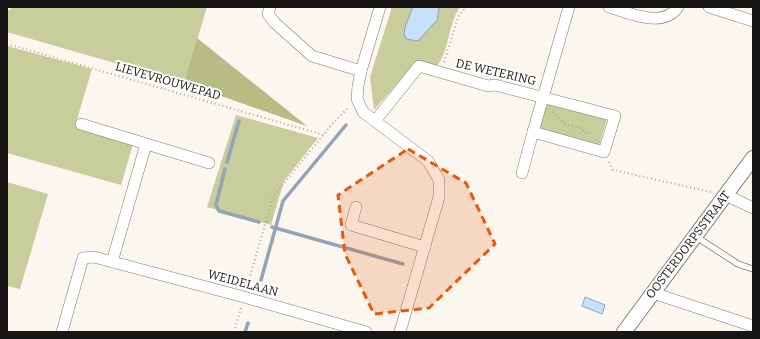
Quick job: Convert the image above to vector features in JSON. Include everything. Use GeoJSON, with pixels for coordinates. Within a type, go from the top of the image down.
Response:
{"type":"FeatureCollection","features":[{"type":"Feature","properties":{"kind":"street"},"geometry":{"type":"LineString","coordinates":[[270,7],[268,14],[275,23],[312,56],[361,71]]}},
{"type":"Feature","properties":{"kind":"street"},"geometry":{"type":"LineString","coordinates":[[380,7],[361,71],[357,99],[363,112],[428,161],[439,180],[439,197],[400,332]]}},
{"type":"Feature","properties":{"kind":"street"},"geometry":{"type":"LineString","coordinates":[[522,173],[569,7]]}},
{"type":"Feature","properties":{"kind":"street"},"geometry":{"type":"LineString","coordinates":[[609,7],[644,18],[653,19],[667,16],[678,7]]}},
{"type":"Feature","properties":{"kind":"street"},"geometry":{"type":"LineString","coordinates":[[709,7],[753,21]]}},
{"type":"Feature","properties":{"kind":"street","name":"DE WETERING"},"geometry":{"type":"LineString","coordinates":[[375,122],[419,66],[488,86],[495,84],[542,99],[615,116],[605,147]]}},
{"type":"Feature","properties":{"kind":"street"},"geometry":{"type":"LineString","coordinates":[[81,124],[209,164]]}},
{"type":"Feature","properties":{"kind":"street"},"geometry":{"type":"LineString","coordinates":[[534,132],[605,147]]}},
{"type":"Feature","properties":{"kind":"street"},"geometry":{"type":"LineString","coordinates":[[112,262],[146,144]]}},
{"type":"Feature","properties":{"kind":"street","name":"OOSTERDORPSSTRAAT"},"geometry":{"type":"LineString","coordinates":[[624,332],[753,158]]}},
{"type":"Feature","properties":{"kind":"street"},"geometry":{"type":"LineString","coordinates":[[726,195],[753,208]]}},
{"type":"Feature","properties":{"kind":"street"},"geometry":{"type":"LineString","coordinates":[[356,207],[350,225],[425,247]]}},
{"type":"Feature","properties":{"kind":"street","name":"WEIDELAAN"},"geometry":{"type":"LineString","coordinates":[[62,332],[83,258],[94,257],[244,297],[366,332]]}},
{"type":"Feature","properties":{"kind":"street"},"geometry":{"type":"LineString","coordinates":[[653,293],[753,326]]}},
{"type":"Feature","properties":{"kind":"lane"},"geometry":{"type":"LineString","coordinates":[[694,236],[738,264],[753,269]]}},
{"type":"Feature","properties":{"kind":"path"},"geometry":{"type":"LineString","coordinates":[[441,72],[458,17],[466,7]]}},
{"type":"Feature","properties":{"kind":"path","name":"LIEVEVROUWEPAD"},"geometry":{"type":"LineString","coordinates":[[7,44],[324,135]]}},
{"type":"Feature","properties":{"kind":"path"},"geometry":{"type":"LineString","coordinates":[[234,332],[273,197],[324,135],[357,99]]}},
{"type":"Feature","properties":{"kind":"path"},"geometry":{"type":"LineString","coordinates":[[542,99],[564,124],[580,128],[605,147],[614,170],[726,195]]}},
{"type":"Feature","properties":{"kind":"highlighted area"},"geometry":{"type":"Polygon","coordinates":[[[408,149],[466,183],[495,244],[429,308],[374,314],[345,254],[338,195],[408,149]]]}},
{"type":"Feature","properties":{"kind":"green space"},"geometry":{"type":"Polygon","coordinates":[[[13,7],[207,7],[184,83],[7,32],[7,12],[13,7]]]}},
{"type":"Feature","properties":{"kind":"green space"},"geometry":{"type":"Polygon","coordinates":[[[392,7],[460,7],[453,21],[444,52],[437,66],[415,63],[374,110],[370,77],[392,7]]]}},
{"type":"Feature","properties":{"kind":"green space"},"geometry":{"type":"Polygon","coordinates":[[[197,38],[307,126],[184,83],[197,38]]]}},
{"type":"Feature","properties":{"kind":"green space"},"geometry":{"type":"Polygon","coordinates":[[[7,46],[92,69],[75,126],[133,144],[121,185],[7,153],[7,46]]]}},
{"type":"Feature","properties":{"kind":"green space"},"geometry":{"type":"Polygon","coordinates":[[[547,102],[607,119],[599,146],[539,129],[547,102]]]}},
{"type":"Feature","properties":{"kind":"green space"},"geometry":{"type":"Polygon","coordinates":[[[236,115],[318,138],[284,181],[271,225],[207,207],[236,115]]]}},
{"type":"Feature","properties":{"kind":"green space"},"geometry":{"type":"Polygon","coordinates":[[[7,182],[48,194],[20,289],[7,286],[7,182]]]}},
{"type":"Feature","properties":{"kind":"water"},"geometry":{"type":"Polygon","coordinates":[[[413,7],[439,7],[437,21],[418,41],[407,39],[404,35],[405,27],[413,7]]]}},
{"type":"Feature","properties":{"kind":"water"},"geometry":{"type":"Polygon","coordinates":[[[585,297],[605,305],[602,314],[582,306],[585,297]]]}},
{"type":"Feature","properties":{"kind":"waterway"},"geometry":{"type":"LineString","coordinates":[[227,162],[239,121]]}},
{"type":"Feature","properties":{"kind":"waterway"},"geometry":{"type":"LineString","coordinates":[[261,280],[283,201],[346,125]]}},
{"type":"Feature","properties":{"kind":"waterway"},"geometry":{"type":"LineString","coordinates":[[225,169],[216,205],[219,211],[259,222]]}},
{"type":"Feature","properties":{"kind":"waterway"},"geometry":{"type":"LineString","coordinates":[[272,227],[403,264]]}},
{"type":"Feature","properties":{"kind":"waterway"},"geometry":{"type":"LineString","coordinates":[[245,332],[248,323]]}}]}
